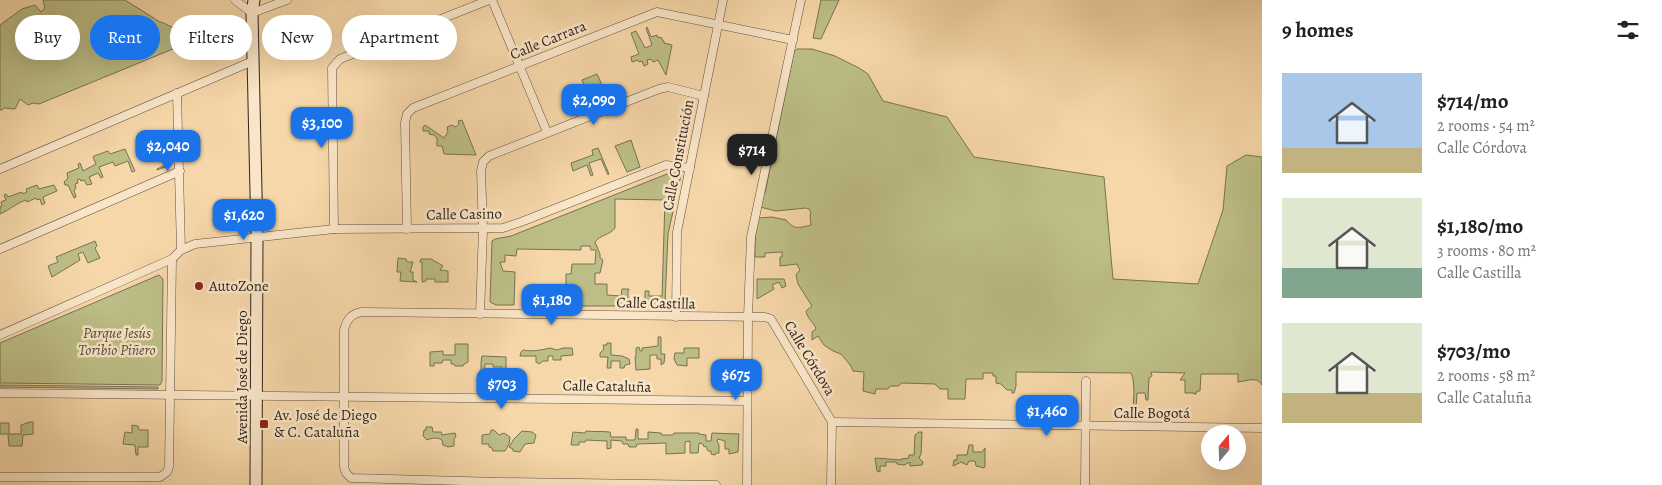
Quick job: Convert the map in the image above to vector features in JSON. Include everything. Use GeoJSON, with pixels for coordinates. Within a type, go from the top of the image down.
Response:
{"type":"FeatureCollection","features":[{"type":"Feature","properties":{"kind":"main road","name":"Avenida José de Diego"},"geometry":{"type":"LineString","coordinates":[[254,0],[252,13],[257,238],[256,485]]}},
{"type":"Feature","properties":{"kind":"street"},"geometry":{"type":"LineString","coordinates":[[236,0],[252,13],[287,0]]}},
{"type":"Feature","properties":{"kind":"street"},"geometry":{"type":"LineString","coordinates":[[334,230],[332,68],[340,59],[490,0],[547,132]]}},
{"type":"Feature","properties":{"kind":"street","name":"Calle Constitución"},"geometry":{"type":"LineString","coordinates":[[676,317],[676,245],[723,0]]}},
{"type":"Feature","properties":{"kind":"street"},"geometry":{"type":"LineString","coordinates":[[747,485],[748,317],[751,237],[800,0]]}},
{"type":"Feature","properties":{"kind":"street","name":"Calle Carrara"},"geometry":{"type":"LineString","coordinates":[[407,228],[405,124],[406,114],[413,108],[652,13],[660,12],[793,40]]}},
{"type":"Feature","properties":{"kind":"street"},"geometry":{"type":"LineString","coordinates":[[0,169],[253,61]]}},
{"type":"Feature","properties":{"kind":"street"},"geometry":{"type":"LineString","coordinates":[[480,314],[483,229],[481,171],[483,162],[489,156],[649,92],[668,87],[704,96]]}},
{"type":"Feature","properties":{"kind":"street"},"geometry":{"type":"LineString","coordinates":[[0,335],[172,259],[181,250],[177,93]]}},
{"type":"Feature","properties":{"kind":"street","name":"Calle Casino"},"geometry":{"type":"LineString","coordinates":[[181,250],[195,244],[334,230],[503,228],[666,166],[675,165],[690,168]]}},
{"type":"Feature","properties":{"kind":"street"},"geometry":{"type":"LineString","coordinates":[[0,249],[180,171]]}},
{"type":"Feature","properties":{"kind":"street"},"geometry":{"type":"LineString","coordinates":[[6,480],[160,477],[167,472],[169,466],[172,259]]}},
{"type":"Feature","properties":{"kind":"street","name":"Calle Castilla"},"geometry":{"type":"LineString","coordinates":[[344,397],[344,330],[348,318],[362,312],[748,317]]}},
{"type":"Feature","properties":{"kind":"street","name":"Calle Córdova"},"geometry":{"type":"LineString","coordinates":[[748,317],[771,319],[832,422]]}},
{"type":"Feature","properties":{"kind":"street"},"geometry":{"type":"LineString","coordinates":[[1085,485],[1086,381]]}},
{"type":"Feature","properties":{"kind":"street","name":"Calle Cataluña"},"geometry":{"type":"LineString","coordinates":[[0,393],[747,401]]}},
{"type":"Feature","properties":{"kind":"street"},"geometry":{"type":"LineString","coordinates":[[344,397],[344,467],[346,474],[351,478],[501,484],[716,485]]}},
{"type":"Feature","properties":{"kind":"street"},"geometry":{"type":"LineString","coordinates":[[830,485],[832,422]]}},
{"type":"Feature","properties":{"kind":"street","name":"Calle Bogotá"},"geometry":{"type":"LineString","coordinates":[[832,422],[1262,428]]}},
{"type":"Feature","properties":{"kind":"green space"},"geometry":{"type":"Polygon","coordinates":[[[43,0],[125,0],[149,15],[90,15],[90,60],[146,60],[39,104],[33,103],[28,105],[20,99],[15,109],[4,108],[0,110],[0,25],[22,9],[35,5],[41,12],[45,8],[43,0]]]}},
{"type":"Feature","properties":{"kind":"green space"},"geometry":{"type":"Polygon","coordinates":[[[821,0],[839,0],[821,39],[813,38],[821,0]]]}},
{"type":"Feature","properties":{"kind":"green space"},"geometry":{"type":"Polygon","coordinates":[[[160,22],[170,26],[170,50],[160,54],[160,22]]]}},
{"type":"Feature","properties":{"kind":"green space"},"geometry":{"type":"Polygon","coordinates":[[[647,27],[651,37],[657,35],[657,37],[662,38],[664,43],[672,45],[666,75],[658,60],[653,62],[651,59],[647,60],[648,64],[644,66],[642,61],[632,62],[631,57],[639,54],[631,33],[636,31],[645,48],[652,45],[647,27]]]}},
{"type":"Feature","properties":{"kind":"green space"},"geometry":{"type":"Polygon","coordinates":[[[797,49],[812,49],[835,56],[859,68],[868,74],[883,101],[947,117],[974,157],[1104,177],[1113,279],[1198,284],[1223,210],[1227,166],[1246,155],[1262,157],[1262,385],[1255,380],[1238,382],[1238,374],[1201,374],[1200,391],[1197,391],[1196,394],[1185,393],[1185,380],[1180,380],[1185,373],[1151,372],[1148,400],[1146,400],[1145,393],[1137,393],[1136,408],[1133,407],[1134,385],[1131,373],[1016,372],[1016,386],[1014,393],[1012,393],[1012,390],[1007,390],[1001,384],[996,383],[996,376],[993,376],[993,373],[983,373],[983,379],[966,379],[965,399],[948,399],[948,389],[940,389],[935,384],[902,383],[898,386],[890,386],[888,389],[876,389],[875,394],[863,391],[864,372],[853,371],[841,354],[824,345],[818,336],[812,340],[812,332],[816,329],[806,311],[812,306],[798,284],[796,275],[800,270],[797,264],[780,266],[782,252],[765,253],[765,257],[755,257],[758,218],[772,217],[786,220],[797,227],[811,225],[809,209],[776,211],[760,207],[763,193],[765,193],[794,52],[797,49]]]}},
{"type":"Feature","properties":{"kind":"green space"},"geometry":{"type":"Polygon","coordinates":[[[597,74],[608,98],[606,99],[600,86],[592,89],[598,104],[593,107],[582,80],[597,74]]]}},
{"type":"Feature","properties":{"kind":"green space"},"geometry":{"type":"Polygon","coordinates":[[[462,120],[476,155],[444,154],[442,146],[437,146],[437,138],[429,134],[429,131],[423,131],[425,125],[444,138],[448,132],[447,127],[452,125],[456,127],[459,124],[458,121],[462,120]]]}},
{"type":"Feature","properties":{"kind":"green space"},"geometry":{"type":"Polygon","coordinates":[[[170,136],[171,165],[157,170],[170,163],[161,146],[150,151],[147,146],[170,136]]]}},
{"type":"Feature","properties":{"kind":"green space"},"geometry":{"type":"Polygon","coordinates":[[[631,140],[640,167],[627,172],[615,146],[631,140]]]}},
{"type":"Feature","properties":{"kind":"green space"},"geometry":{"type":"Polygon","coordinates":[[[598,148],[608,175],[601,159],[589,163],[593,175],[591,176],[587,165],[573,171],[571,163],[593,155],[592,150],[598,148]]]}},
{"type":"Feature","properties":{"kind":"green space"},"geometry":{"type":"Polygon","coordinates":[[[125,149],[135,171],[132,172],[128,161],[115,166],[113,162],[99,167],[103,177],[101,178],[98,173],[89,177],[92,184],[87,185],[84,180],[77,180],[78,183],[75,184],[76,188],[74,190],[76,197],[74,198],[68,185],[65,185],[64,182],[68,178],[67,173],[79,168],[78,164],[80,163],[83,171],[96,164],[94,156],[108,151],[110,154],[125,149]]]}},
{"type":"Feature","properties":{"kind":"green space"},"geometry":{"type":"Polygon","coordinates":[[[672,172],[678,172],[681,175],[668,234],[664,306],[575,306],[576,300],[566,300],[566,274],[571,274],[572,264],[595,264],[596,250],[591,250],[590,246],[581,246],[581,250],[517,249],[516,256],[505,255],[505,262],[500,262],[503,271],[515,272],[514,305],[496,305],[490,302],[492,241],[511,236],[672,172]],[[615,199],[615,228],[595,242],[600,258],[603,260],[600,273],[595,273],[595,284],[607,284],[607,295],[621,296],[622,289],[629,289],[628,302],[645,302],[645,291],[649,291],[649,296],[662,296],[665,200],[615,199]]]}},
{"type":"Feature","properties":{"kind":"green space"},"geometry":{"type":"Polygon","coordinates":[[[37,185],[39,189],[54,185],[57,191],[43,197],[45,203],[42,205],[40,199],[37,200],[36,198],[27,202],[26,200],[0,214],[1,202],[6,200],[4,195],[6,194],[8,197],[22,192],[23,194],[27,192],[26,189],[37,185]]]}},
{"type":"Feature","properties":{"kind":"green space"},"geometry":{"type":"Polygon","coordinates":[[[95,241],[97,246],[95,248],[100,258],[88,263],[83,252],[78,254],[80,260],[52,277],[48,266],[58,262],[56,257],[95,241]]]}},
{"type":"Feature","properties":{"kind":"green space"},"geometry":{"type":"Polygon","coordinates":[[[398,258],[406,259],[407,262],[413,262],[410,272],[413,272],[413,280],[417,282],[400,281],[401,272],[397,272],[398,258]]]}},
{"type":"Feature","properties":{"kind":"green space"},"geometry":{"type":"Polygon","coordinates":[[[421,259],[431,259],[443,266],[440,270],[448,271],[448,282],[435,282],[435,279],[426,279],[426,281],[422,282],[421,259]]]}},
{"type":"Feature","properties":{"kind":"green space","name":"Parque Jesús Toribio Piñero"},"geometry":{"type":"Polygon","coordinates":[[[159,275],[163,279],[162,381],[160,385],[0,383],[0,343],[159,275]]]}},
{"type":"Feature","properties":{"kind":"green space"},"geometry":{"type":"Polygon","coordinates":[[[757,279],[784,279],[786,286],[782,288],[779,282],[772,285],[774,289],[757,299],[757,279]]]}},
{"type":"Feature","properties":{"kind":"green space"},"geometry":{"type":"Polygon","coordinates":[[[658,337],[661,337],[661,354],[665,354],[664,363],[661,365],[661,359],[657,359],[657,355],[650,355],[650,369],[636,370],[636,348],[639,347],[640,351],[642,351],[642,348],[658,346],[658,337]]]}},
{"type":"Feature","properties":{"kind":"green space"},"geometry":{"type":"Polygon","coordinates":[[[607,343],[611,343],[611,355],[629,359],[630,364],[620,368],[620,361],[611,361],[611,368],[607,368],[608,357],[600,357],[600,353],[604,349],[603,345],[607,345],[607,343]]]}},
{"type":"Feature","properties":{"kind":"green space"},"geometry":{"type":"Polygon","coordinates":[[[455,344],[468,344],[468,362],[463,366],[455,366],[451,364],[451,360],[443,360],[442,363],[434,363],[434,366],[430,366],[430,352],[443,351],[443,355],[455,355],[455,344]]]}},
{"type":"Feature","properties":{"kind":"green space"},"geometry":{"type":"Polygon","coordinates":[[[550,348],[557,350],[572,348],[573,355],[561,356],[561,360],[553,360],[553,356],[548,356],[548,361],[543,361],[539,364],[536,362],[536,356],[520,356],[523,350],[533,351],[550,348]]]}},
{"type":"Feature","properties":{"kind":"green space"},"geometry":{"type":"Polygon","coordinates":[[[684,348],[699,348],[699,358],[687,358],[687,366],[677,365],[674,359],[675,353],[684,353],[684,348]]]}},
{"type":"Feature","properties":{"kind":"green space"},"geometry":{"type":"Polygon","coordinates":[[[482,356],[506,357],[506,371],[502,372],[502,367],[493,367],[493,364],[485,364],[484,377],[481,377],[482,356]]]}},
{"type":"Feature","properties":{"kind":"green space"},"geometry":{"type":"Polygon","coordinates":[[[0,385],[158,387],[158,389],[0,387],[0,385]]]}},
{"type":"Feature","properties":{"kind":"green space"},"geometry":{"type":"Polygon","coordinates":[[[33,422],[33,434],[23,435],[22,446],[9,446],[8,434],[0,434],[0,423],[9,423],[9,434],[21,434],[21,425],[33,422]]]}},
{"type":"Feature","properties":{"kind":"green space"},"geometry":{"type":"Polygon","coordinates":[[[132,425],[138,426],[139,430],[148,430],[148,447],[138,447],[138,455],[136,455],[135,445],[123,444],[125,432],[132,433],[132,425]]]}},
{"type":"Feature","properties":{"kind":"green space"},"geometry":{"type":"Polygon","coordinates":[[[426,427],[432,427],[433,432],[441,432],[442,435],[455,433],[454,446],[448,447],[443,445],[442,440],[438,438],[427,440],[423,436],[426,427]]]}},
{"type":"Feature","properties":{"kind":"green space"},"geometry":{"type":"Polygon","coordinates":[[[636,429],[638,429],[638,439],[648,439],[648,432],[661,433],[662,435],[699,433],[706,435],[706,441],[711,441],[712,433],[739,434],[738,452],[729,454],[729,449],[725,449],[725,441],[718,439],[719,453],[715,455],[708,451],[706,446],[704,447],[703,444],[699,443],[698,453],[690,453],[690,441],[685,442],[685,453],[666,454],[666,443],[637,444],[636,447],[629,447],[628,444],[623,444],[622,441],[611,440],[611,448],[607,449],[607,441],[586,440],[585,442],[579,442],[579,445],[571,445],[573,432],[610,432],[611,437],[626,437],[626,440],[635,440],[636,429]]]}},
{"type":"Feature","properties":{"kind":"green space"},"geometry":{"type":"Polygon","coordinates":[[[491,430],[494,430],[499,435],[504,433],[510,437],[505,451],[493,451],[489,444],[482,444],[482,435],[490,434],[491,430]]]}},
{"type":"Feature","properties":{"kind":"green space"},"geometry":{"type":"Polygon","coordinates":[[[522,431],[532,432],[536,435],[534,443],[525,444],[520,452],[513,451],[509,447],[522,431]]]}},
{"type":"Feature","properties":{"kind":"green space"},"geometry":{"type":"Polygon","coordinates":[[[922,432],[921,454],[919,458],[923,462],[922,465],[910,466],[910,462],[904,465],[897,464],[896,462],[886,462],[886,466],[880,466],[880,472],[877,471],[875,458],[901,460],[909,458],[909,455],[914,455],[915,435],[922,432]]]}},
{"type":"Feature","properties":{"kind":"green space"},"geometry":{"type":"Polygon","coordinates":[[[969,445],[973,445],[973,452],[982,452],[985,448],[984,468],[976,466],[975,461],[969,461],[967,465],[961,462],[953,466],[954,460],[957,460],[957,455],[967,455],[969,445]]]}},
{"type":"Feature","properties":{"kind":"place","name":"AutoZone"},"geometry":{"type":"Point","coordinates":[199,286]}},
{"type":"Feature","properties":{"kind":"place","name":"Av. José de Diego & C. Cataluña"},"geometry":{"type":"Point","coordinates":[264,424]}}]}
